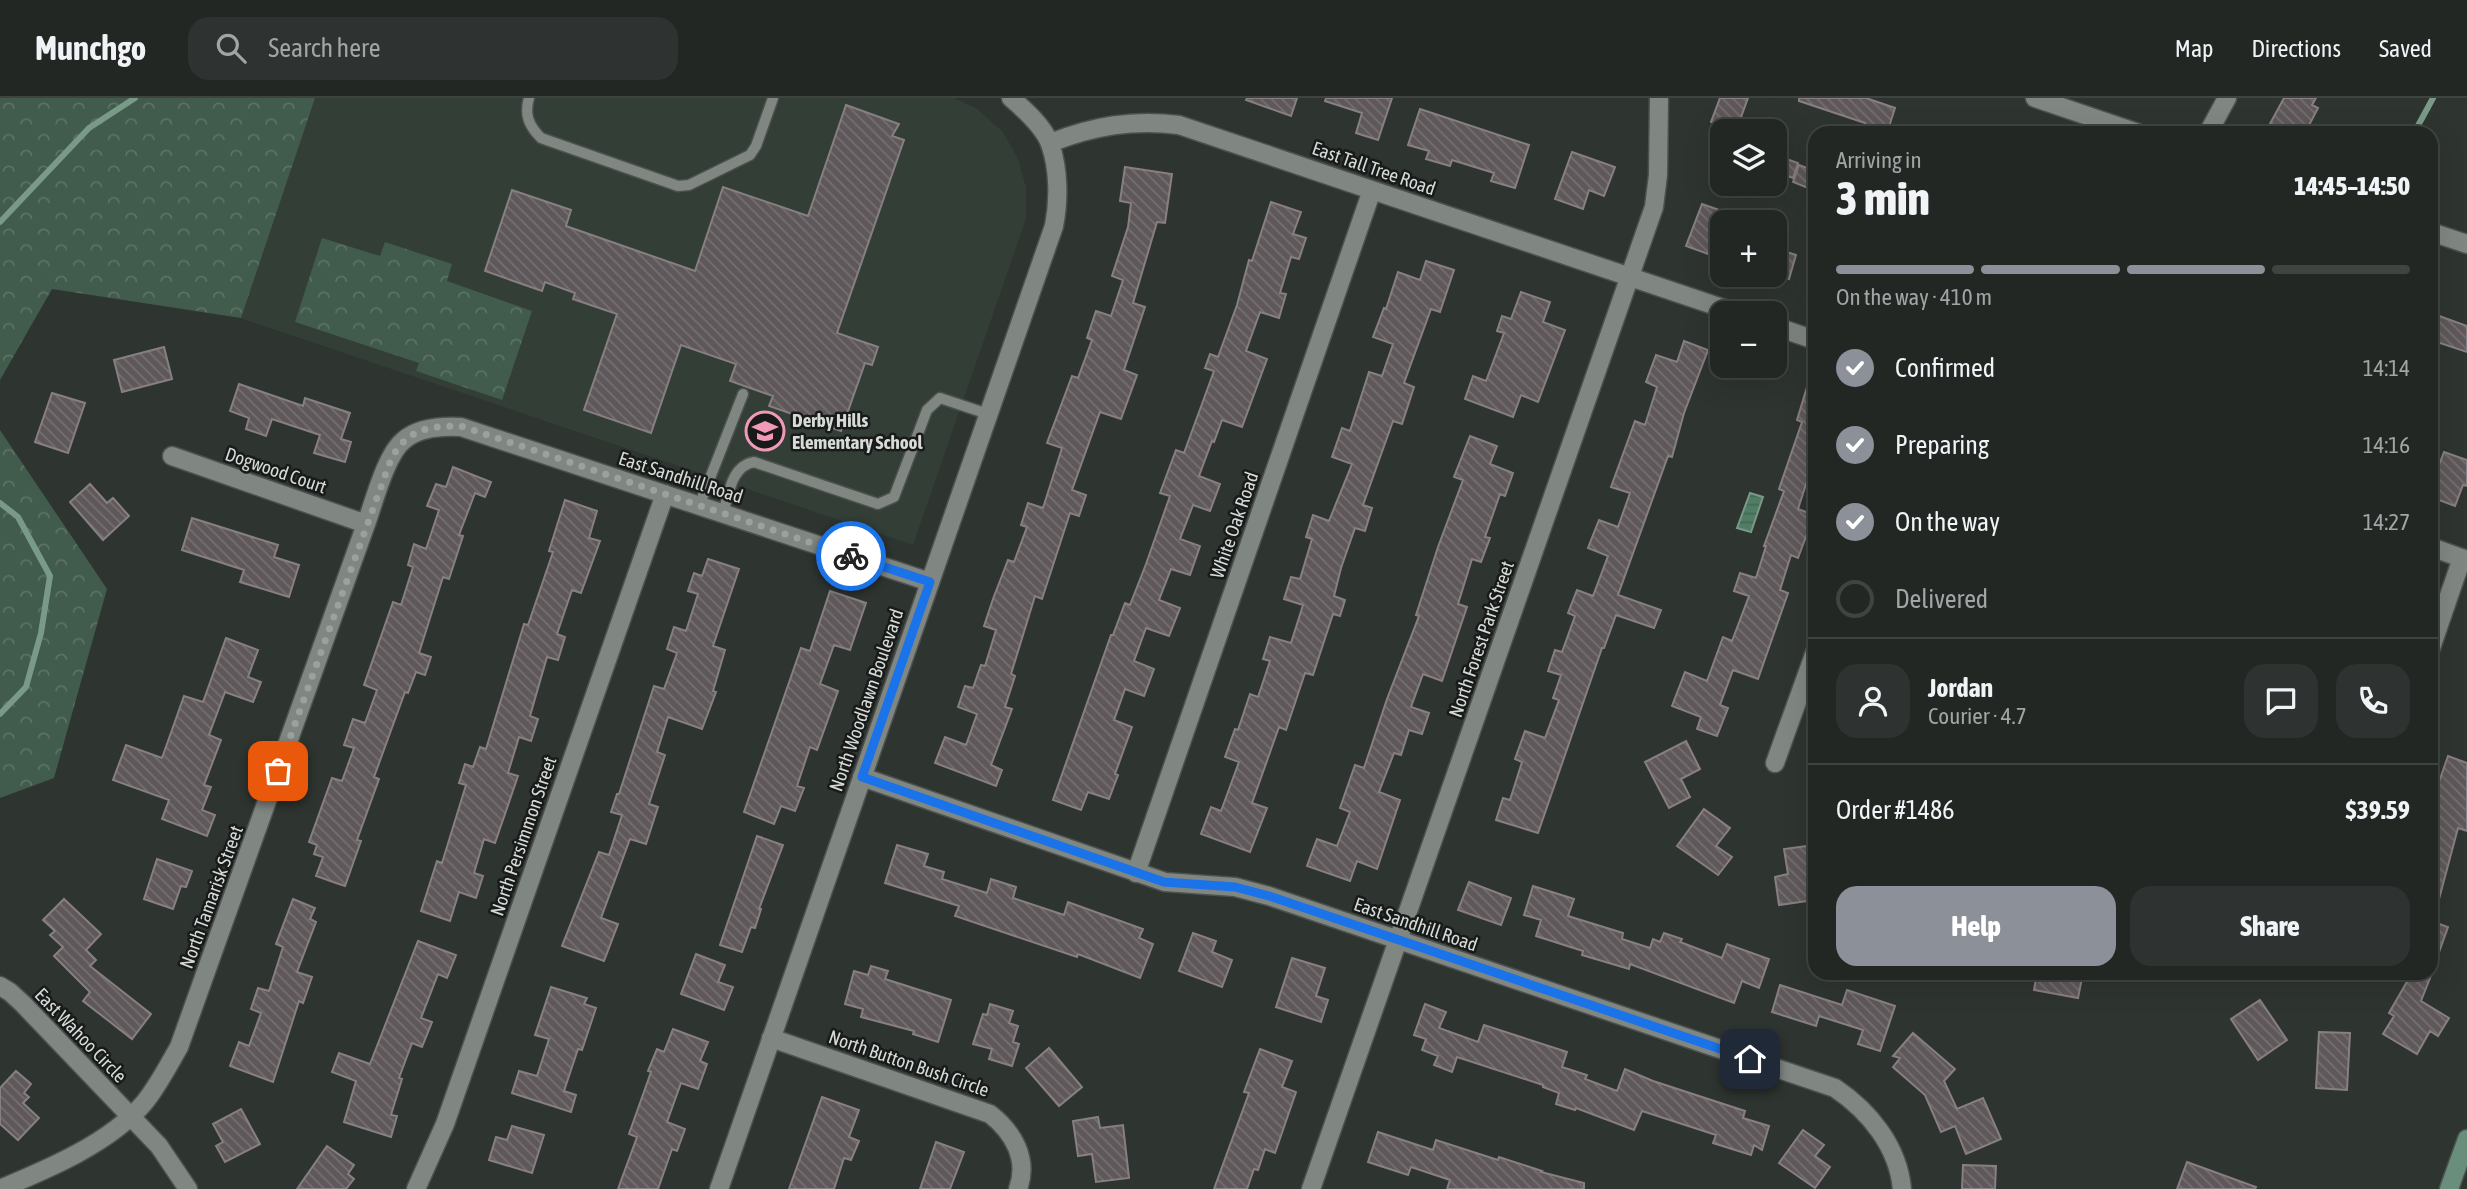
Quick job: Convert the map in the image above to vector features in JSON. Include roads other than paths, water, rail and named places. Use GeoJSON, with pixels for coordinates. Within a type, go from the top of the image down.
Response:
{"type":"FeatureCollection","features":[{"type":"Feature","properties":{"kind":"main road"},"geometry":{"type":"LineString","coordinates":[[2449,1189],[2467,1139]]}},
{"type":"Feature","properties":{"kind":"street"},"geometry":{"type":"LineString","coordinates":[[1011,98],[1033,120],[1050,143]]}},
{"type":"Feature","properties":{"kind":"street","name":"North Forest Park Street"},"geometry":{"type":"LineString","coordinates":[[1311,1189],[1654,207],[1658,175],[1659,98]]}},
{"type":"Feature","properties":{"kind":"street"},"geometry":{"type":"LineString","coordinates":[[2035,98],[2117,126]]}},
{"type":"Feature","properties":{"kind":"street"},"geometry":{"type":"LineString","coordinates":[[2212,126],[2227,98]]}},
{"type":"Feature","properties":{"kind":"street","name":"East Tall Tree Road"},"geometry":{"type":"LineString","coordinates":[[1050,143],[1095,127],[1127,122],[1179,125],[1710,304]]}},
{"type":"Feature","properties":{"kind":"street","name":"North Woodlawn Boulevard"},"geometry":{"type":"LineString","coordinates":[[719,1189],[1054,226],[1057,214],[1057,179],[1050,143]]}},
{"type":"Feature","properties":{"kind":"street","name":"White Oak Road"},"geometry":{"type":"LineString","coordinates":[[1136,873],[1373,190]]}},
{"type":"Feature","properties":{"kind":"street"},"geometry":{"type":"LineString","coordinates":[[2438,234],[2467,244]]}},
{"type":"Feature","properties":{"kind":"street"},"geometry":{"type":"LineString","coordinates":[[1787,330],[1808,338]]}},
{"type":"Feature","properties":{"kind":"street","name":"East Sandhill Road"},"geometry":{"type":"LineString","coordinates":[[418,433],[444,426],[461,426],[930,582]]}},
{"type":"Feature","properties":{"kind":"street","name":"North Tamarisk Street"},"geometry":{"type":"LineString","coordinates":[[0,1189],[68,1159],[102,1138],[130,1116],[143,1104],[161,1079],[179,1047],[366,524],[397,446],[405,438],[418,433]]}},
{"type":"Feature","properties":{"kind":"street","name":"Dogwood Court"},"geometry":{"type":"LineString","coordinates":[[172,456],[366,524]]}},
{"type":"Feature","properties":{"kind":"street","name":"North Persimmon Street"},"geometry":{"type":"LineString","coordinates":[[416,1189],[445,1124],[665,494]]}},
{"type":"Feature","properties":{"kind":"street"},"geometry":{"type":"LineString","coordinates":[[2438,549],[2465,559],[2438,630]]}},
{"type":"Feature","properties":{"kind":"street"},"geometry":{"type":"LineString","coordinates":[[1776,763],[1808,672]]}},
{"type":"Feature","properties":{"kind":"street","name":"East Sandhill Road"},"geometry":{"type":"LineString","coordinates":[[862,777],[1164,882],[1235,887],[1269,896],[1835,1088],[1863,1110],[1883,1135],[1894,1158],[1902,1189]]}},
{"type":"Feature","properties":{"kind":"street","name":"East Wahoo Circle"},"geometry":{"type":"LineString","coordinates":[[0,986],[23,1004],[170,1159],[188,1189]]}},
{"type":"Feature","properties":{"kind":"street","name":"North Button Bush Circle"},"geometry":{"type":"LineString","coordinates":[[771,1038],[990,1114],[1006,1127],[1020,1155],[1022,1173],[1018,1189]]}},
{"type":"Feature","properties":{"kind":"lane"},"geometry":{"type":"LineString","coordinates":[[529,98],[527,116],[531,127],[541,138],[678,186],[689,185],[750,155],[756,146],[773,98]]}},
{"type":"Feature","properties":{"kind":"lane"},"geometry":{"type":"LineString","coordinates":[[699,506],[743,394]]}},
{"type":"Feature","properties":{"kind":"lane"},"geometry":{"type":"LineString","coordinates":[[723,513],[736,470],[754,462],[878,504],[894,497],[927,410],[940,398],[988,414]]}},
{"type":"Feature","properties":{"kind":"waterway"},"geometry":{"type":"LineString","coordinates":[[0,222],[89,128],[135,98]]}},
{"type":"Feature","properties":{"kind":"waterway"},"geometry":{"type":"LineString","coordinates":[[2418,126],[2433,98]]}},
{"type":"Feature","properties":{"kind":"waterway"},"geometry":{"type":"LineString","coordinates":[[0,503],[18,517],[50,576],[41,633],[26,687],[0,714]]}},
{"type":"Feature","properties":{"kind":"place","name":"Derby Hills Elementary School"},"geometry":{"type":"Point","coordinates":[765,431]}}]}
